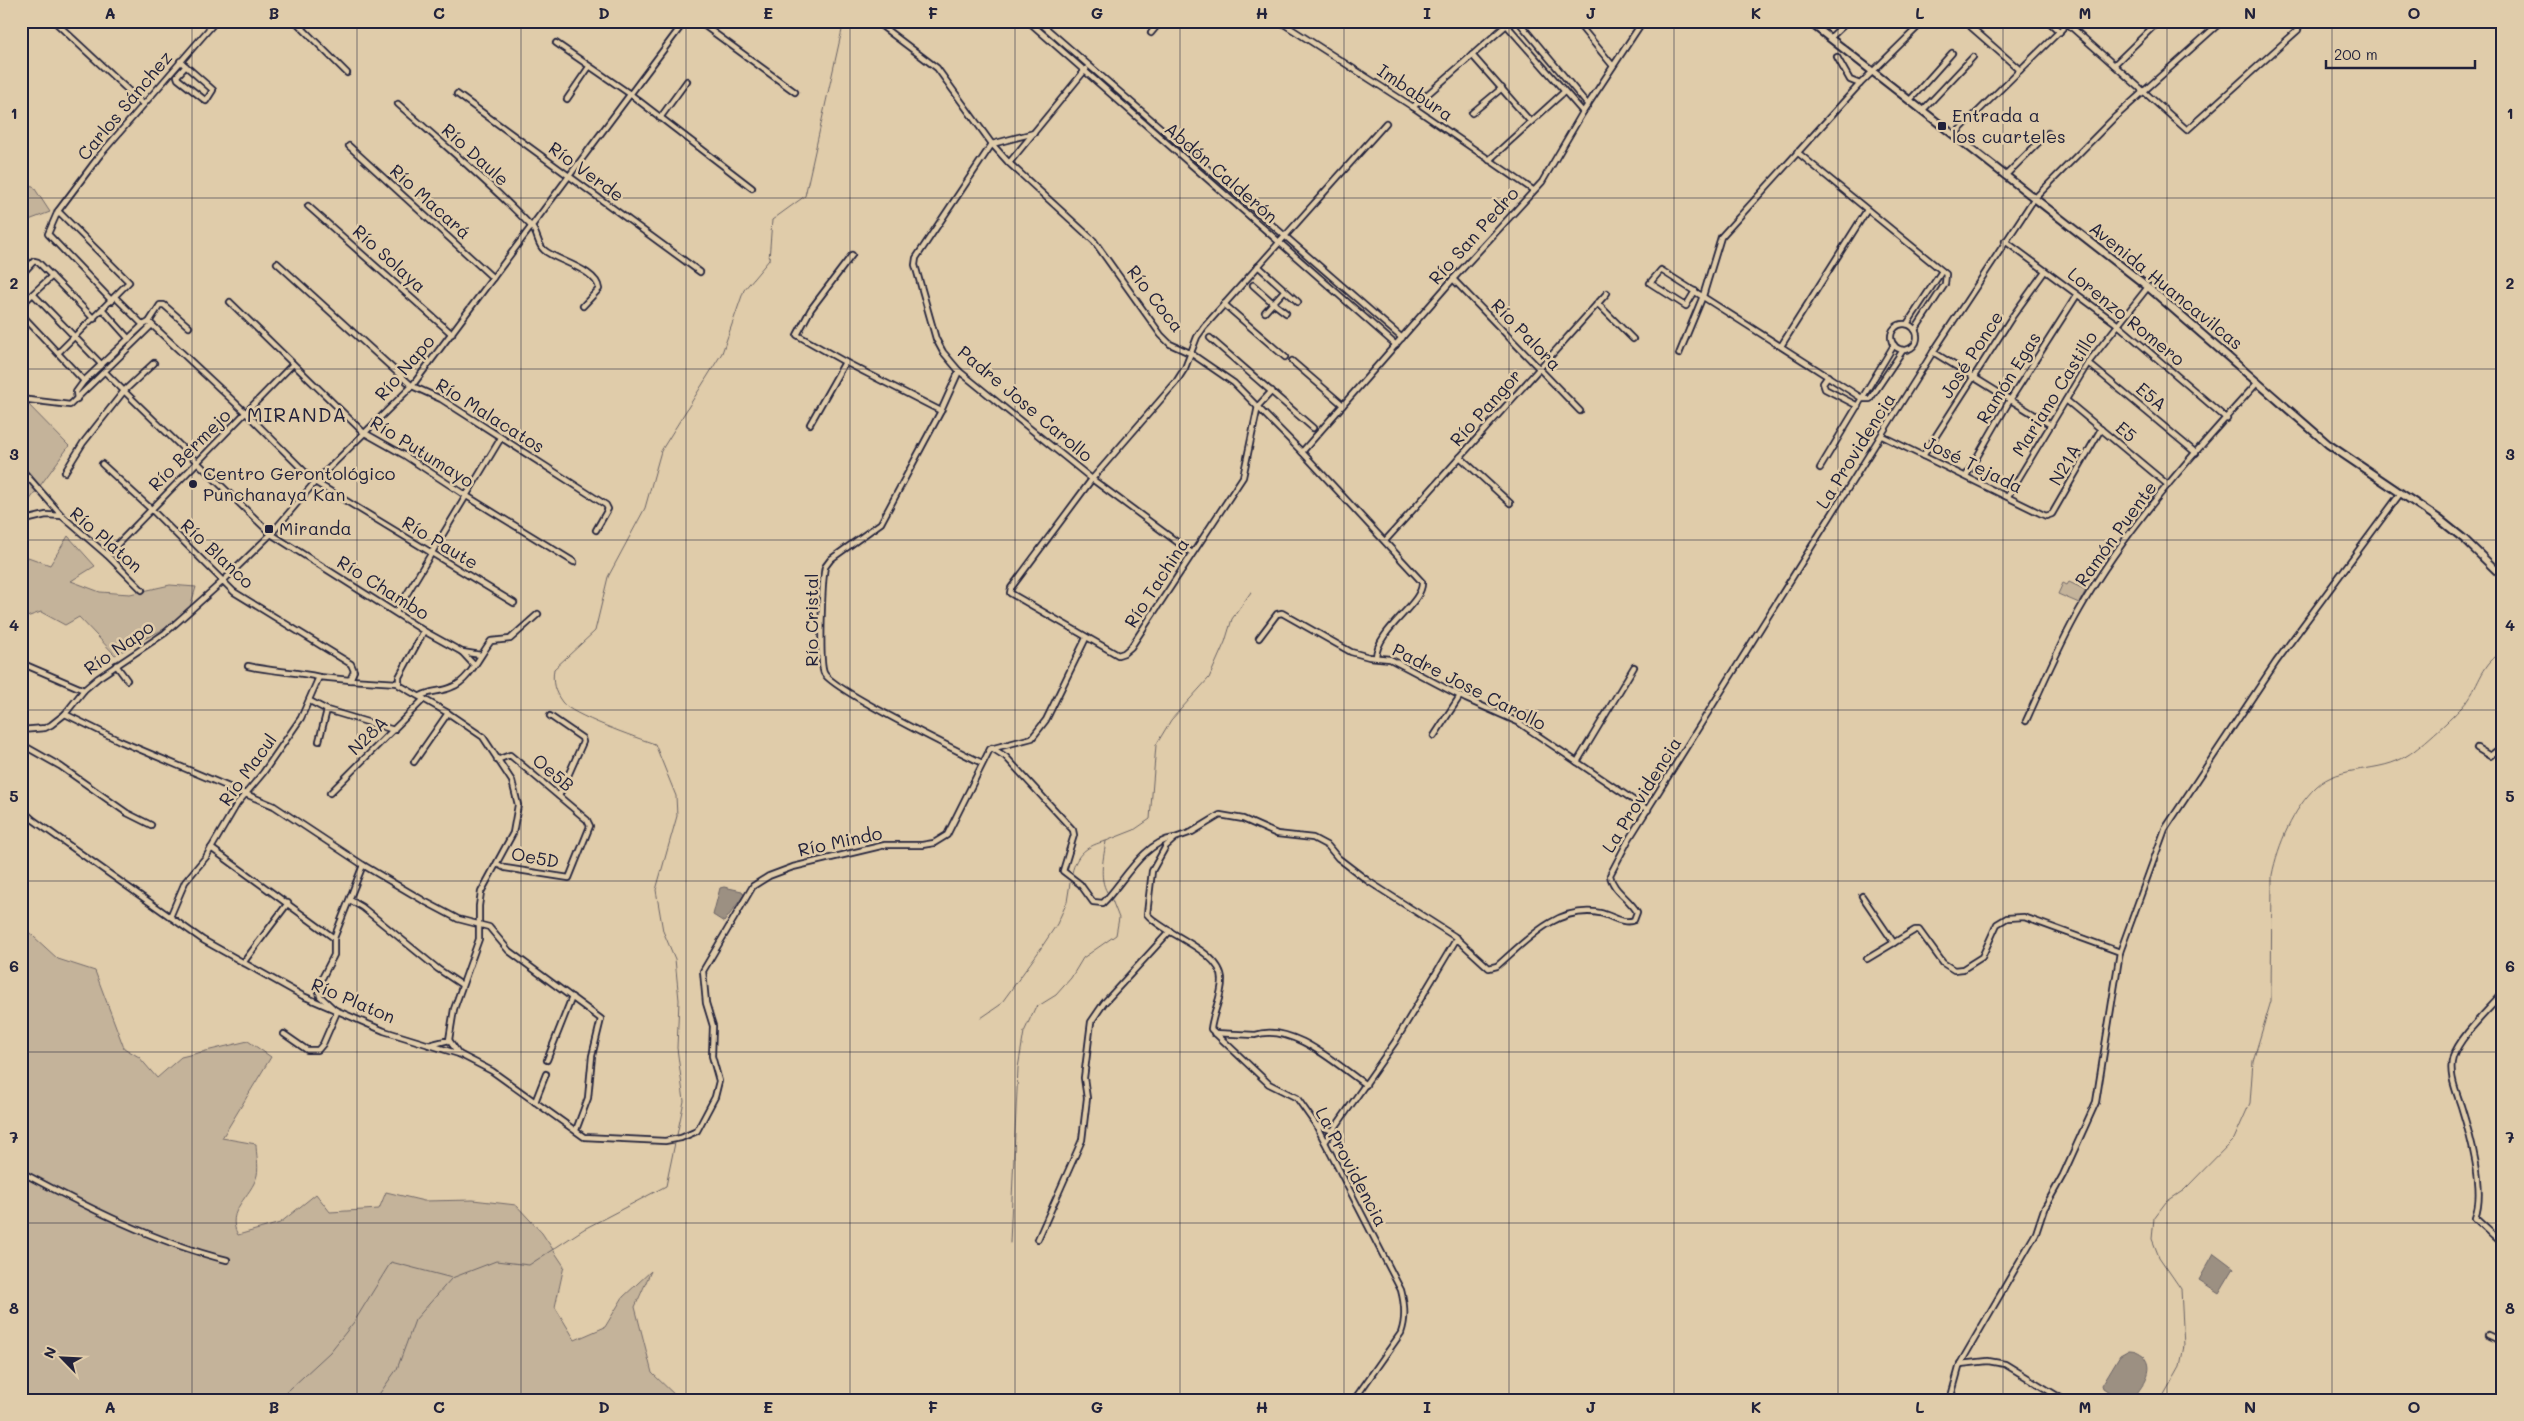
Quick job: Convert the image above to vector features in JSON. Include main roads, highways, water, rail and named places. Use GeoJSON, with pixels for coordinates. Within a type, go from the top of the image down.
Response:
{"type":"FeatureCollection","features":[{"type":"Feature","properties":{"kind":"waterway"},"geometry":{"type":"LineString","coordinates":[[677,1135],[684,1101],[677,1048],[679,1000],[675,959],[663,931],[656,890],[677,816],[676,796],[655,744],[605,726],[568,707],[562,702],[555,690],[554,669],[595,631],[608,577],[645,508],[661,451],[722,353],[744,290],[769,260],[772,220],[805,196],[844,21]]}},
{"type":"Feature","properties":{"kind":"waterway"},"geometry":{"type":"LineString","coordinates":[[1107,892],[1102,873],[1106,841],[1134,830],[1150,819],[1156,745],[1171,720],[1209,678],[1225,642],[1232,619],[1251,592]]}},
{"type":"Feature","properties":{"kind":"waterway"},"geometry":{"type":"LineString","coordinates":[[2161,1400],[2180,1366],[2184,1346],[2181,1289],[2159,1257],[2152,1239],[2154,1218],[2166,1202],[2184,1190],[2234,1139],[2250,1103],[2253,1061],[2271,1001],[2272,875],[2282,840],[2300,806],[2316,787],[2337,775],[2385,765],[2408,755],[2463,706],[2486,667],[2496,656],[2503,652]]}},
{"type":"Feature","properties":{"kind":"waterway"},"geometry":{"type":"LineString","coordinates":[[1072,873],[1076,861],[1084,851],[1106,841]]}},
{"type":"Feature","properties":{"kind":"waterway"},"geometry":{"type":"LineString","coordinates":[[981,1018],[1000,1005],[1057,924],[1067,902],[1070,883]]}},
{"type":"Feature","properties":{"kind":"waterway"},"geometry":{"type":"LineString","coordinates":[[1010,1243],[1018,1068],[1024,1032],[1035,1008],[1056,995],[1071,978],[1083,958],[1116,935],[1119,918],[1112,900]]}},
{"type":"Feature","properties":{"kind":"waterway"},"geometry":{"type":"LineString","coordinates":[[278,1400],[330,1352],[354,1322],[391,1262],[452,1278],[496,1261],[529,1265],[584,1229],[666,1186],[675,1143]]}},
{"type":"Feature","properties":{"kind":"waterway"},"geometry":{"type":"LineString","coordinates":[[375,1400],[397,1369],[415,1320],[451,1279]]}},
{"type":"Feature","properties":{"kind":"place","name":"Entrada a los cuarteles"},"geometry":{"type":"Point","coordinates":[1942,126]}},
{"type":"Feature","properties":{"kind":"place","name":"Centro Gerontológico Punchanaya Kan"},"geometry":{"type":"Point","coordinates":[193,484]}},
{"type":"Feature","properties":{"kind":"place","name":"Miranda"},"geometry":{"type":"Point","coordinates":[269,529]}},
{"type":"Feature","properties":{"kind":"district","name":"MIRANDA"},"geometry":{"type":"Point","coordinates":[297,415]}}]}
